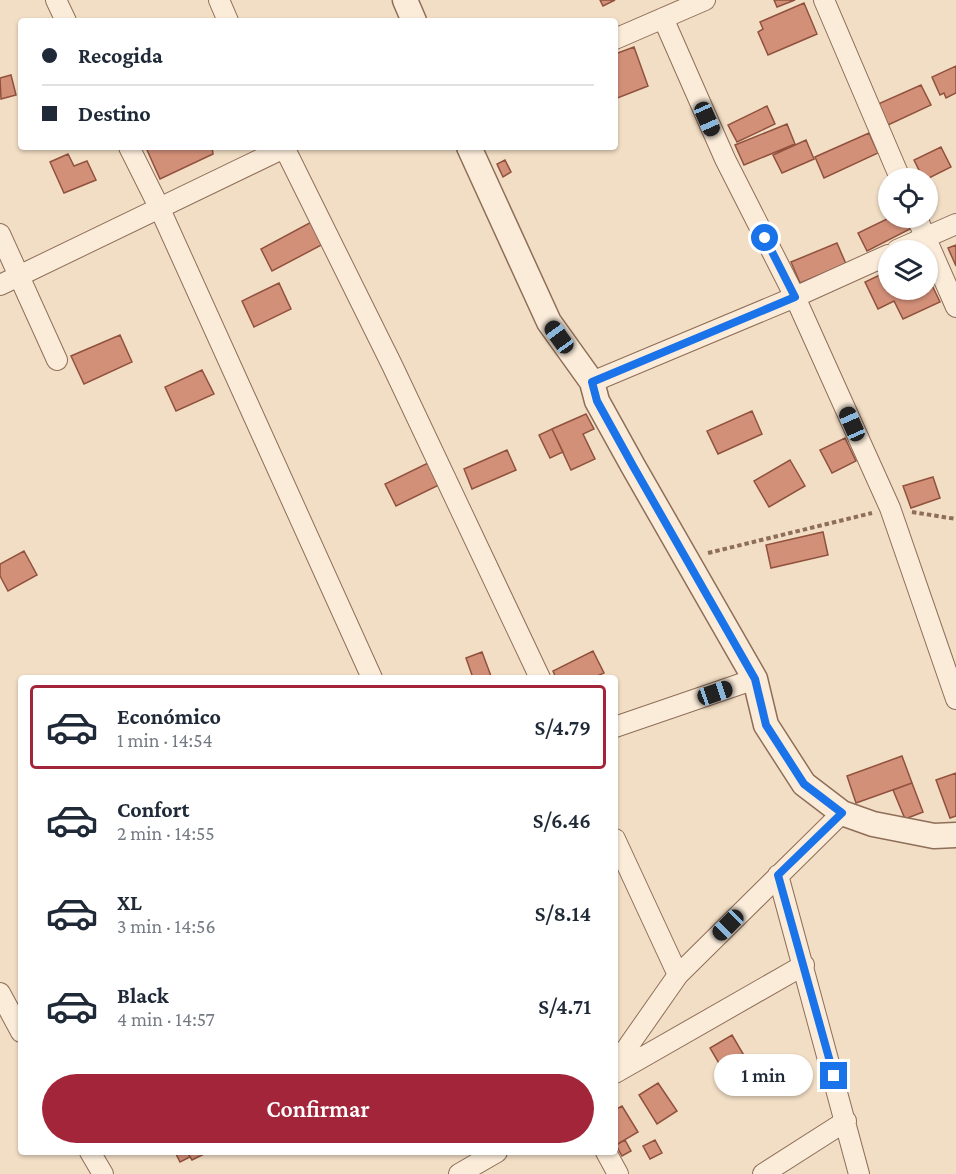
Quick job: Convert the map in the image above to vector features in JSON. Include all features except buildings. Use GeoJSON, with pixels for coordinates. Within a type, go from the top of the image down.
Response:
{"type":"FeatureCollection","features":[{"type":"Feature","properties":{"kind":"street"},"geometry":{"type":"LineString","coordinates":[[56,0],[65,18]]}},
{"type":"Feature","properties":{"kind":"street"},"geometry":{"type":"LineString","coordinates":[[219,0],[227,18]]}},
{"type":"Feature","properties":{"kind":"street"},"geometry":{"type":"LineString","coordinates":[[405,0],[413,18]]}},
{"type":"Feature","properties":{"kind":"street"},"geometry":{"type":"LineString","coordinates":[[618,38],[705,0]]}},
{"type":"Feature","properties":{"kind":"street"},"geometry":{"type":"LineString","coordinates":[[824,0],[896,168]]}},
{"type":"Feature","properties":{"kind":"street"},"geometry":{"type":"LineString","coordinates":[[663,18],[725,159],[795,297],[890,508],[956,699]]}},
{"type":"Feature","properties":{"kind":"street"},"geometry":{"type":"LineString","coordinates":[[130,150],[159,207],[371,675]]}},
{"type":"Feature","properties":{"kind":"street"},"geometry":{"type":"LineString","coordinates":[[0,285],[279,150]]}},
{"type":"Feature","properties":{"kind":"street"},"geometry":{"type":"LineString","coordinates":[[286,150],[392,364],[539,675]]}},
{"type":"Feature","properties":{"kind":"street"},"geometry":{"type":"LineString","coordinates":[[470,150],[549,322],[592,382],[597,401],[755,679],[766,725],[804,784],[842,813],[873,824],[934,836],[956,835]]}},
{"type":"Feature","properties":{"kind":"street"},"geometry":{"type":"LineString","coordinates":[[919,240],[956,224]]}},
{"type":"Feature","properties":{"kind":"street"},"geometry":{"type":"LineString","coordinates":[[922,228],[956,307]]}},
{"type":"Feature","properties":{"kind":"street"},"geometry":{"type":"LineString","coordinates":[[0,234],[57,360]]}},
{"type":"Feature","properties":{"kind":"street"},"geometry":{"type":"LineString","coordinates":[[592,382],[878,260]]}},
{"type":"Feature","properties":{"kind":"street"},"geometry":{"type":"LineString","coordinates":[[618,727],[755,679]]}},
{"type":"Feature","properties":{"kind":"street"},"geometry":{"type":"LineString","coordinates":[[618,1061],[678,975],[842,813]]}},
{"type":"Feature","properties":{"kind":"street"},"geometry":{"type":"LineString","coordinates":[[618,845],[678,975]]}},
{"type":"Feature","properties":{"kind":"street"},"geometry":{"type":"LineString","coordinates":[[778,875],[859,1174]]}},
{"type":"Feature","properties":{"kind":"street"},"geometry":{"type":"LineString","coordinates":[[618,1071],[804,966]]}},
{"type":"Feature","properties":{"kind":"street"},"geometry":{"type":"LineString","coordinates":[[0,993],[18,1026]]}},
{"type":"Feature","properties":{"kind":"street"},"geometry":{"type":"LineString","coordinates":[[763,1174],[846,1121]]}},
{"type":"Feature","properties":{"kind":"street"},"geometry":{"type":"LineString","coordinates":[[92,1155],[103,1174]]}},
{"type":"Feature","properties":{"kind":"street"},"geometry":{"type":"LineString","coordinates":[[459,1174],[492,1155]]}},
{"type":"Feature","properties":{"kind":"street"},"geometry":{"type":"LineString","coordinates":[[608,1155],[618,1174]]}},
{"type":"Feature","properties":{"kind":"path"},"geometry":{"type":"LineString","coordinates":[[687,559],[890,508],[956,519]]}},
{"type":"Feature","properties":{"kind":"route"},"geometry":{"type":"LineString","coordinates":[[765,238],[795,297],[592,382],[597,401],[755,679],[766,725],[804,784],[842,813],[778,875],[834,1076]]}}]}
